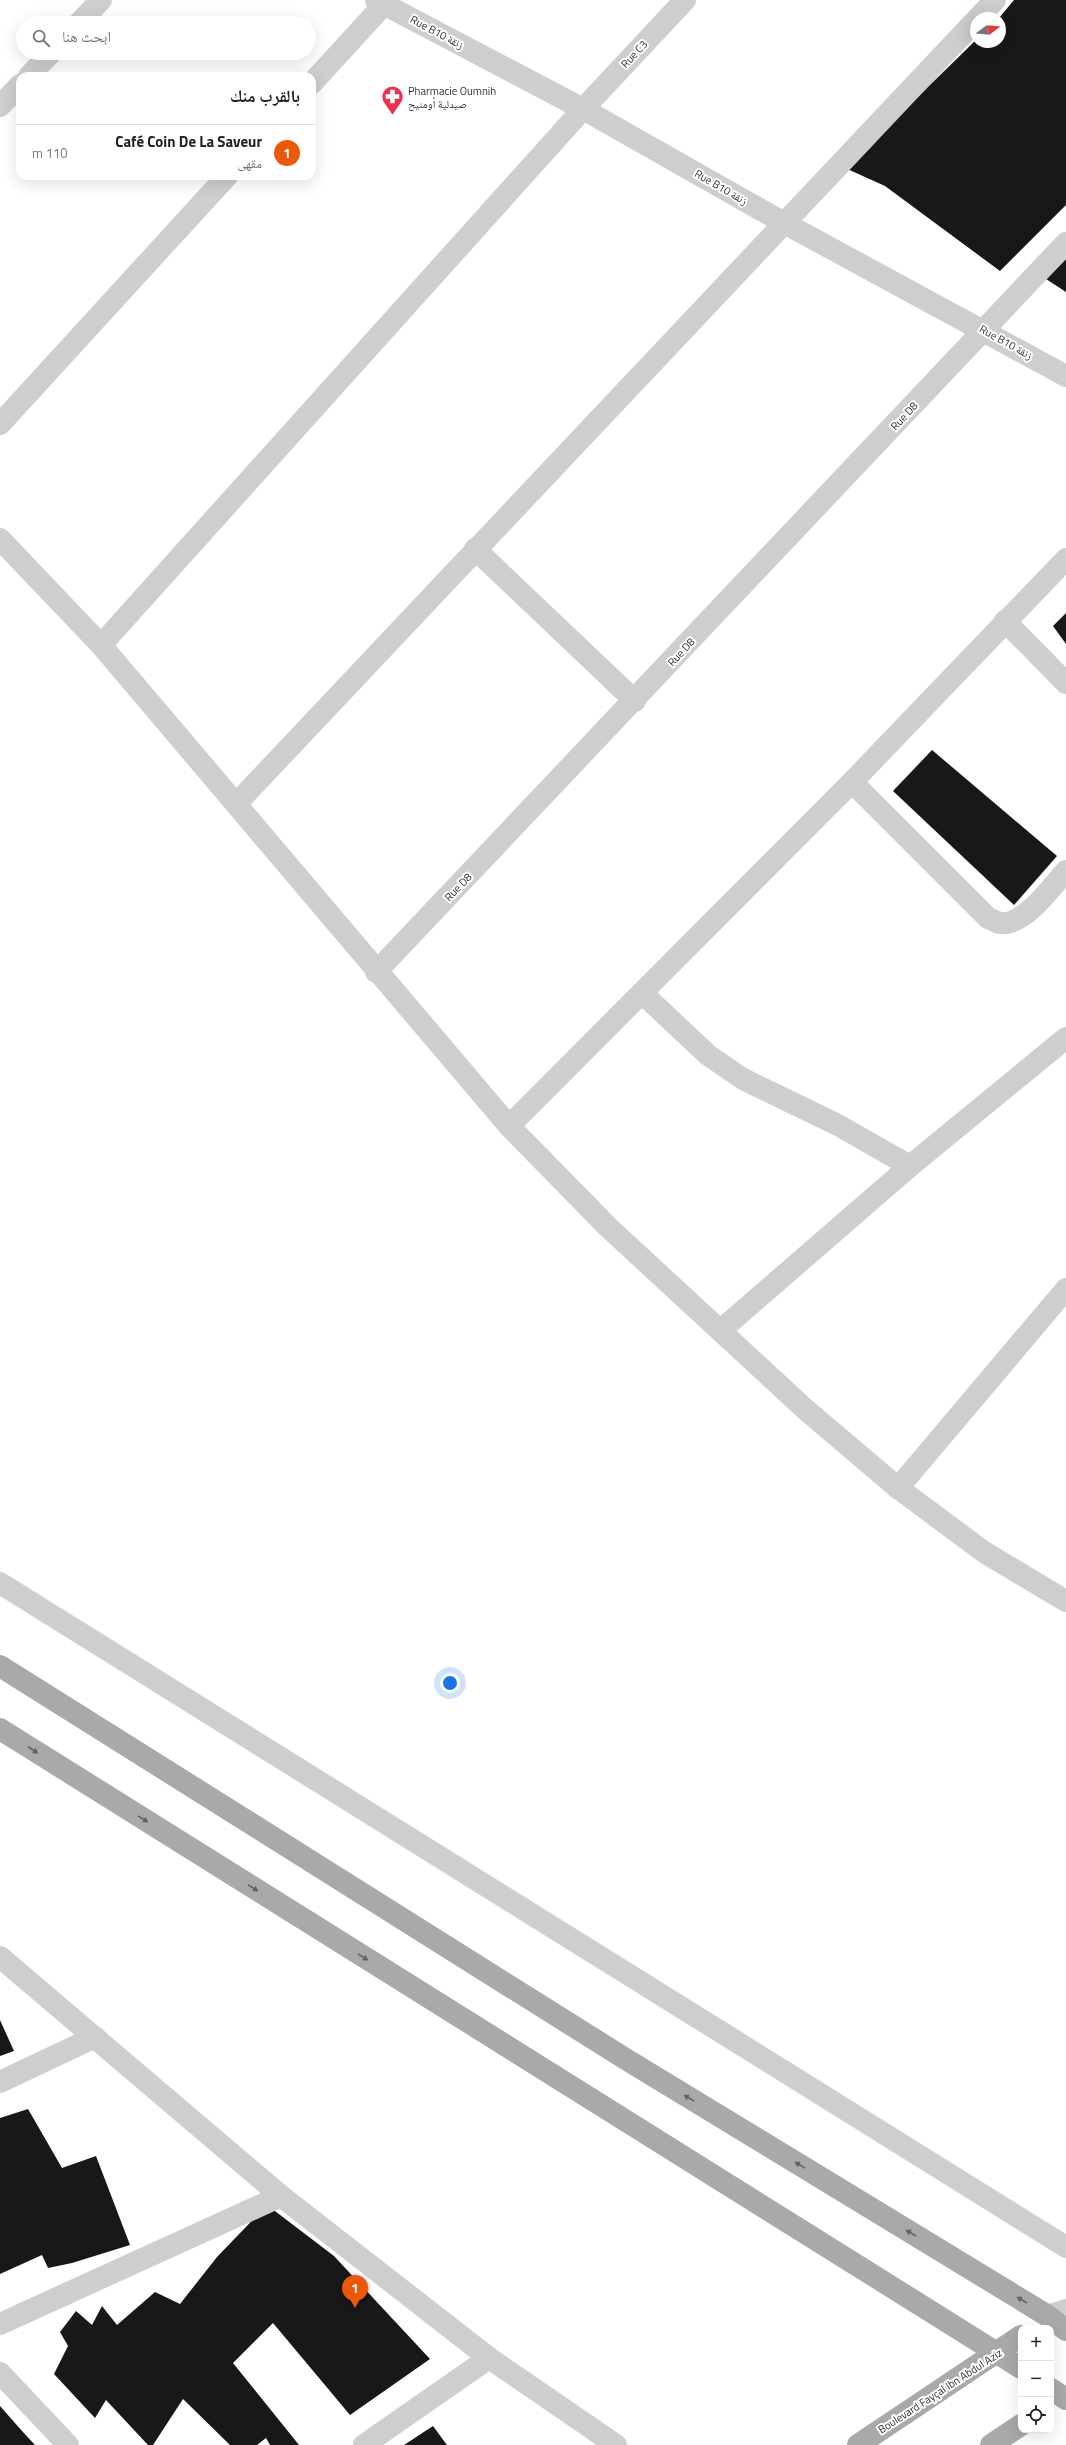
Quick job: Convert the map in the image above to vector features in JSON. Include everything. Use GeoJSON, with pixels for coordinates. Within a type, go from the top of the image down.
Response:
{"type":"FeatureCollection","features":[{"type":"Feature","properties":{"kind":"main road"},"geometry":{"type":"LineString","coordinates":[[0,1666],[624,2058],[1066,2330]]}},
{"type":"Feature","properties":{"kind":"main road"},"geometry":{"type":"LineString","coordinates":[[0,1729],[999,2352],[1018,2366]]}},
{"type":"Feature","properties":{"kind":"main road","name":"Boulevard Fayçal Ibn Abdul Aziz"},"geometry":{"type":"LineString","coordinates":[[858,2445],[1018,2338]]}},
{"type":"Feature","properties":{"kind":"main road"},"geometry":{"type":"LineString","coordinates":[[992,2445],[1018,2428]]}},
{"type":"Feature","properties":{"kind":"street"},"geometry":{"type":"LineString","coordinates":[[86,16],[101,0]]}},
{"type":"Feature","properties":{"kind":"street","name":"Rue C3"},"geometry":{"type":"LineString","coordinates":[[101,645],[583,109],[685,0]]}},
{"type":"Feature","properties":{"kind":"street"},"geometry":{"type":"LineString","coordinates":[[984,12],[995,0]]}},
{"type":"Feature","properties":{"kind":"street"},"geometry":{"type":"LineString","coordinates":[[316,78],[383,2]]}},
{"type":"Feature","properties":{"kind":"street","name":"Rue B10 زنقة"},"geometry":{"type":"LineString","coordinates":[[383,2],[583,109],[786,224],[984,330],[1066,376]]}},
{"type":"Feature","properties":{"kind":"street"},"geometry":{"type":"LineString","coordinates":[[237,803],[475,550],[786,224],[970,27]]}},
{"type":"Feature","properties":{"kind":"street"},"geometry":{"type":"LineString","coordinates":[[33,72],[44,60]]}},
{"type":"Feature","properties":{"kind":"street"},"geometry":{"type":"LineString","coordinates":[[0,106],[16,89]]}},
{"type":"Feature","properties":{"kind":"street"},"geometry":{"type":"LineString","coordinates":[[0,424],[223,180]]}},
{"type":"Feature","properties":{"kind":"street","name":"Rue D8"},"geometry":{"type":"LineString","coordinates":[[376,972],[635,701],[1066,243]]}},
{"type":"Feature","properties":{"kind":"street"},"geometry":{"type":"LineString","coordinates":[[0,539],[101,645],[237,803],[376,972],[509,1126],[608,1227],[805,1409],[898,1488],[984,1552],[1066,1601]]}},
{"type":"Feature","properties":{"kind":"street"},"geometry":{"type":"LineString","coordinates":[[475,550],[635,701]]}},
{"type":"Feature","properties":{"kind":"street"},"geometry":{"type":"LineString","coordinates":[[509,1126],[852,782],[1066,559]]}},
{"type":"Feature","properties":{"kind":"street"},"geometry":{"type":"LineString","coordinates":[[1005,621],[1066,683]]}},
{"type":"Feature","properties":{"kind":"street"},"geometry":{"type":"LineString","coordinates":[[852,782],[988,918],[1000,923],[1013,921],[1028,914],[1066,871]]}},
{"type":"Feature","properties":{"kind":"street"},"geometry":{"type":"LineString","coordinates":[[642,993],[708,1055],[743,1079],[836,1124],[910,1166]]}},
{"type":"Feature","properties":{"kind":"street"},"geometry":{"type":"LineString","coordinates":[[721,1330],[910,1166],[1066,1038]]}},
{"type":"Feature","properties":{"kind":"street"},"geometry":{"type":"LineString","coordinates":[[898,1488],[1066,1288]]}},
{"type":"Feature","properties":{"kind":"street"},"geometry":{"type":"LineString","coordinates":[[0,1583],[1066,2247]]}},
{"type":"Feature","properties":{"kind":"street"},"geometry":{"type":"LineString","coordinates":[[0,1957],[282,2196],[489,2358],[616,2445]]}},
{"type":"Feature","properties":{"kind":"street"},"geometry":{"type":"LineString","coordinates":[[0,2082],[95,2037]]}},
{"type":"Feature","properties":{"kind":"street"},"geometry":{"type":"LineString","coordinates":[[0,2324],[282,2196]]}},
{"type":"Feature","properties":{"kind":"street"},"geometry":{"type":"LineString","coordinates":[[364,2445],[489,2358]]}},
{"type":"Feature","properties":{"kind":"street"},"geometry":{"type":"LineString","coordinates":[[0,2374],[68,2445]]}},
{"type":"Feature","properties":{"kind":"building"},"geometry":{"type":"Polygon","coordinates":[[[1014,0],[1066,0],[1066,205],[1000,271],[885,186],[845,168],[970,46],[970,48],[1006,48],[1006,12],[1004,12],[1014,0]]]}},
{"type":"Feature","properties":{"kind":"building"},"geometry":{"type":"Polygon","coordinates":[[[1066,259],[1066,292],[1046,279],[1066,259]]]}},
{"type":"Feature","properties":{"kind":"building"},"geometry":{"type":"Polygon","coordinates":[[[1066,613],[1066,644],[1053,626],[1066,613]]]}},
{"type":"Feature","properties":{"kind":"building"},"geometry":{"type":"Polygon","coordinates":[[[932,750],[1057,856],[1014,905],[893,791],[932,750]]]}},
{"type":"Feature","properties":{"kind":"building"},"geometry":{"type":"Polygon","coordinates":[[[0,2020],[14,2051],[0,2056],[0,2020]]]}},
{"type":"Feature","properties":{"kind":"building"},"geometry":{"type":"Polygon","coordinates":[[[28,2109],[62,2168],[96,2156],[130,2245],[72,2263],[48,2268],[42,2255],[0,2274],[0,2118],[28,2109]]]}},
{"type":"Feature","properties":{"kind":"building"},"geometry":{"type":"Polygon","coordinates":[[[267,2205],[334,2256],[430,2359],[350,2415],[273,2323],[233,2363],[299,2445],[270,2445],[266,2438],[257,2445],[230,2445],[183,2399],[153,2445],[148,2445],[106,2400],[95,2418],[54,2374],[68,2346],[60,2332],[76,2311],[92,2325],[102,2306],[117,2325],[155,2292],[180,2304],[217,2257],[267,2205]]]}},
{"type":"Feature","properties":{"kind":"building"},"geometry":{"type":"Polygon","coordinates":[[[0,2406],[22,2431],[35,2445],[0,2445],[0,2406]]]}},
{"type":"Feature","properties":{"kind":"building"},"geometry":{"type":"Polygon","coordinates":[[[433,2426],[447,2445],[404,2445],[433,2426]]]}},
{"type":"Feature","properties":{"kind":"place","name":"Pharmacie Oumnih صيدلية أومنيح"},"geometry":{"type":"Point","coordinates":[393,116]}},
{"type":"Feature","properties":{"kind":"place","name":"Café Coin De La Saveur"},"geometry":{"type":"Point","coordinates":[355,2308]}}]}
